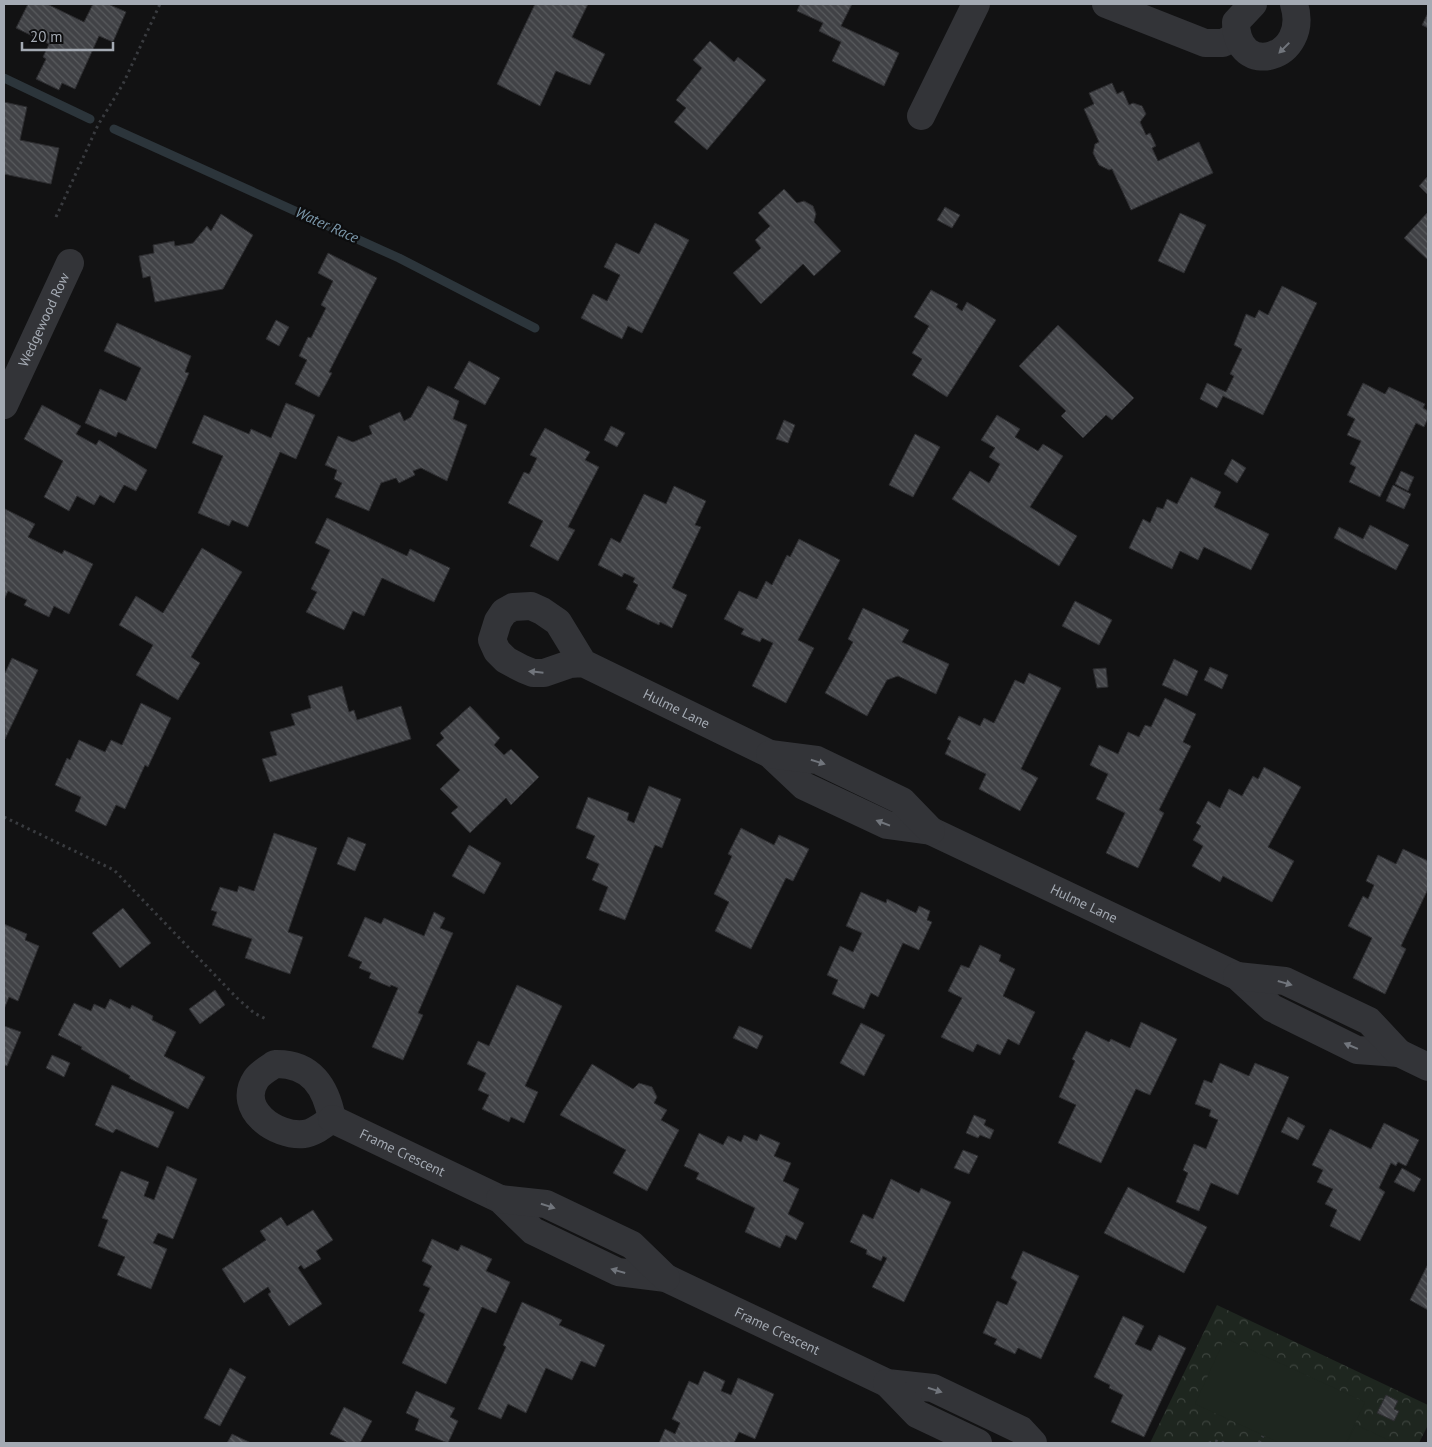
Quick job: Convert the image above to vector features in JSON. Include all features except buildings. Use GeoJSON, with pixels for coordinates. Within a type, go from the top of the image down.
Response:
{"type":"FeatureCollection","features":[{"type":"Feature","properties":{"kind":"street"},"geometry":{"type":"LineString","coordinates":[[921,116],[976,4]]}},
{"type":"Feature","properties":{"kind":"street"},"geometry":{"type":"LineString","coordinates":[[1106,4],[1205,43],[1223,43],[1236,36]]}},
{"type":"Feature","properties":{"kind":"street"},"geometry":{"type":"LineString","coordinates":[[1253,4],[1236,22],[1236,36],[1246,51],[1254,56],[1265,58],[1276,55],[1286,47],[1296,29],[1294,4]]}},
{"type":"Feature","properties":{"kind":"street","name":"Wedgewood Row"},"geometry":{"type":"LineString","coordinates":[[4,405],[70,263]]}},
{"type":"Feature","properties":{"kind":"street","name":"Hulme Lane"},"geometry":{"type":"LineString","coordinates":[[583,663],[770,754],[804,786],[812,790],[887,825],[931,831],[1237,976],[1272,1008],[1357,1050],[1399,1053],[1428,1067]]}},
{"type":"Feature","properties":{"kind":"street","name":"Frame Crescent"},"geometry":{"type":"LineString","coordinates":[[332,1119],[500,1199],[546,1204],[624,1240],[632,1245],[666,1278],[887,1383],[933,1388],[1021,1430],[1033,1443]]}},
{"type":"Feature","properties":{"kind":"street","name":"Frame Crescent"},"geometry":{"type":"LineString","coordinates":[[887,1383],[917,1414],[978,1443]]}},
{"type":"Feature","properties":{"kind":"path"},"geometry":{"type":"LineString","coordinates":[[56,217],[98,125],[123,84],[160,4]]}},
{"type":"Feature","properties":{"kind":"path"},"geometry":{"type":"LineString","coordinates":[[4,817],[114,870],[236,998],[254,1013],[266,1019]]}},
{"type":"Feature","properties":{"kind":"path"},"geometry":{"type":"LineString","coordinates":[[1259,1443],[1263,1436]]}},
{"type":"Feature","properties":{"kind":"path"},"geometry":{"type":"LineString","coordinates":[[1209,1443],[1215,1441],[1226,1443]]}},
{"type":"Feature","properties":{"kind":"green space"},"geometry":{"type":"Polygon","coordinates":[[[1217,1305],[1428,1405],[1428,1425],[1419,1443],[1150,1443],[1217,1305]]]}},
{"type":"Feature","properties":{"kind":"green space"},"geometry":{"type":"Polygon","coordinates":[[[1225,1338],[1365,1402],[1346,1443],[1280,1443],[1195,1404],[1225,1338]]]}},
{"type":"Feature","properties":{"kind":"green space"},"geometry":{"type":"Polygon","coordinates":[[[1356,1425],[1395,1443],[1347,1443],[1356,1425]]]}},
{"type":"Feature","properties":{"kind":"waterway","name":"Water Race"},"geometry":{"type":"LineString","coordinates":[[4,78],[90,119]]}},
{"type":"Feature","properties":{"kind":"waterway","name":"Water Race"},"geometry":{"type":"LineString","coordinates":[[114,129],[399,258],[535,328]]}}]}
